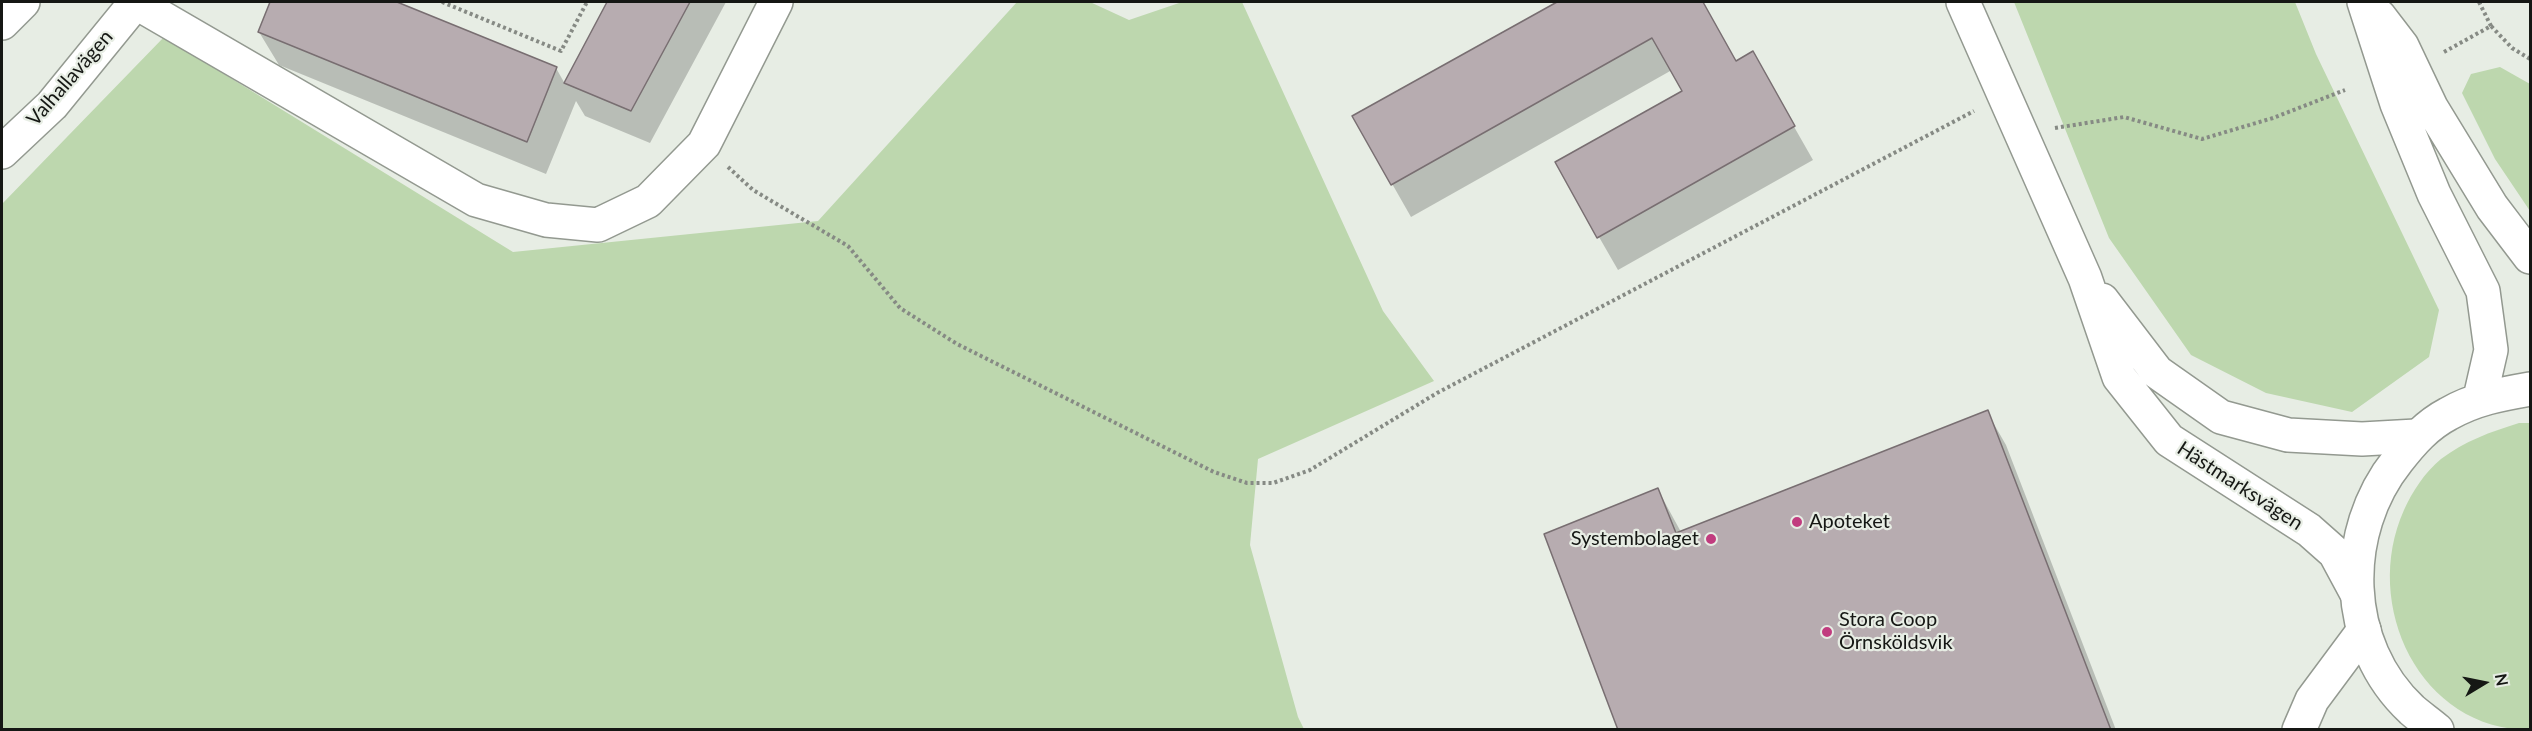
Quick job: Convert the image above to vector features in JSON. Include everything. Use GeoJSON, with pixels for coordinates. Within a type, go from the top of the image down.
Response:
{"type":"FeatureCollection","features":[{"type":"Feature","properties":{"kind":"main road"},"geometry":{"type":"LineString","coordinates":[[2,23],[23,2]]}},
{"type":"Feature","properties":{"kind":"main road"},"geometry":{"type":"LineString","coordinates":[[135,2],[476,200],[546,220],[598,225],[648,201],[704,144],[776,2]]}},
{"type":"Feature","properties":{"kind":"main road","name":"Valhallavägen"},"geometry":{"type":"LineString","coordinates":[[2,152],[52,105],[135,2]]}},
{"type":"Feature","properties":{"kind":"main road","name":"Hästmarksvägen"},"geometry":{"type":"LineString","coordinates":[[1964,2],[2085,278],[2119,377],[2169,440],[2309,530],[2335,553],[2356,592]]}},
{"type":"Feature","properties":{"kind":"main road"},"geometry":{"type":"LineString","coordinates":[[2366,2],[2402,46],[2431,107],[2492,207],[2530,257]]}},
{"type":"Feature","properties":{"kind":"main road"},"geometry":{"type":"LineString","coordinates":[[2366,2],[2397,104],[2434,194],[2483,291],[2491,350],[2480,398]]}},
{"type":"Feature","properties":{"kind":"main road","name":"Hästmarksvägen"},"geometry":{"type":"LineString","coordinates":[[2085,278],[2157,372],[2221,417],[2288,435],[2362,439],[2416,436]]}},
{"type":"Feature","properties":{"kind":"main road"},"geometry":{"type":"LineString","coordinates":[[2437,729],[2411,709],[2383,673],[2364,630],[2356,592],[2360,535],[2380,481],[2416,436],[2447,414],[2480,398],[2530,389]]}},
{"type":"Feature","properties":{"kind":"main road"},"geometry":{"type":"LineString","coordinates":[[2299,729],[2312,699],[2364,630]]}},
{"type":"Feature","properties":{"kind":"path"},"geometry":{"type":"LineString","coordinates":[[442,2],[561,51],[587,2]]}},
{"type":"Feature","properties":{"kind":"path"},"geometry":{"type":"LineString","coordinates":[[2479,2],[2491,26],[2512,48],[2530,59]]}},
{"type":"Feature","properties":{"kind":"path"},"geometry":{"type":"LineString","coordinates":[[2444,53],[2491,26]]}},
{"type":"Feature","properties":{"kind":"path"},"geometry":{"type":"LineString","coordinates":[[2023,137],[2063,125],[2124,117],[2202,139],[2273,118],[2345,90]]}},
{"type":"Feature","properties":{"kind":"path"},"geometry":{"type":"LineString","coordinates":[[704,144],[753,190],[848,246],[900,308],[957,344],[1214,472],[1247,483],[1273,483],[1310,470],[1437,393],[2004,96]]}},
{"type":"Feature","properties":{"kind":"green space"},"geometry":{"type":"Polygon","coordinates":[[[1017,2],[1090,2],[1129,20],[1182,2],[1242,2],[1383,311],[1434,381],[1258,459],[1250,545],[1298,717],[1304,729],[2,729],[2,204],[164,37],[513,252],[818,221],[1017,2]]]}},
{"type":"Feature","properties":{"kind":"green space"},"geometry":{"type":"Polygon","coordinates":[[[2014,2],[2295,2],[2316,54],[2439,310],[2429,357],[2352,412],[2266,393],[2191,355],[2109,238],[2014,2]]]}},
{"type":"Feature","properties":{"kind":"green space"},"geometry":{"type":"Polygon","coordinates":[[[2500,67],[2530,84],[2530,211],[2495,159],[2462,93],[2471,74],[2500,67]]]}},
{"type":"Feature","properties":{"kind":"green space"},"geometry":{"type":"Polygon","coordinates":[[[2519,423],[2530,423],[2530,730],[2491,724],[2458,709],[2430,685],[2410,656],[2396,621],[2390,584],[2393,547],[2404,510],[2424,476],[2441,459],[2459,447],[2519,423]]]}},
{"type":"Feature","properties":{"kind":"building"},"geometry":{"type":"Polygon","coordinates":[[[270,2],[397,2],[557,67],[527,142],[258,32],[270,2]]]}},
{"type":"Feature","properties":{"kind":"building"},"geometry":{"type":"Polygon","coordinates":[[[607,2],[690,2],[631,111],[564,83],[607,2]]]}},
{"type":"Feature","properties":{"kind":"building"},"geometry":{"type":"Polygon","coordinates":[[[1557,2],[1703,2],[1736,61],[1753,51],[1795,126],[1597,238],[1555,162],[1682,91],[1652,38],[1391,185],[1352,116],[1557,2]]]}},
{"type":"Feature","properties":{"kind":"building","name":"Stora Coop Örnsköldsvik"},"geometry":{"type":"Polygon","coordinates":[[[1988,410],[2111,730],[1618,730],[1544,534],[1658,488],[1676,533],[1988,410]]]}},
{"type":"Feature","properties":{"kind":"place","name":"Apoteket"},"geometry":{"type":"Point","coordinates":[1797,522]}},
{"type":"Feature","properties":{"kind":"place","name":"Systembolaget"},"geometry":{"type":"Point","coordinates":[1711,539]}},
{"type":"Feature","properties":{"kind":"place","name":"Stora Coop Örnsköldsvik"},"geometry":{"type":"Point","coordinates":[1827,632]}}]}
